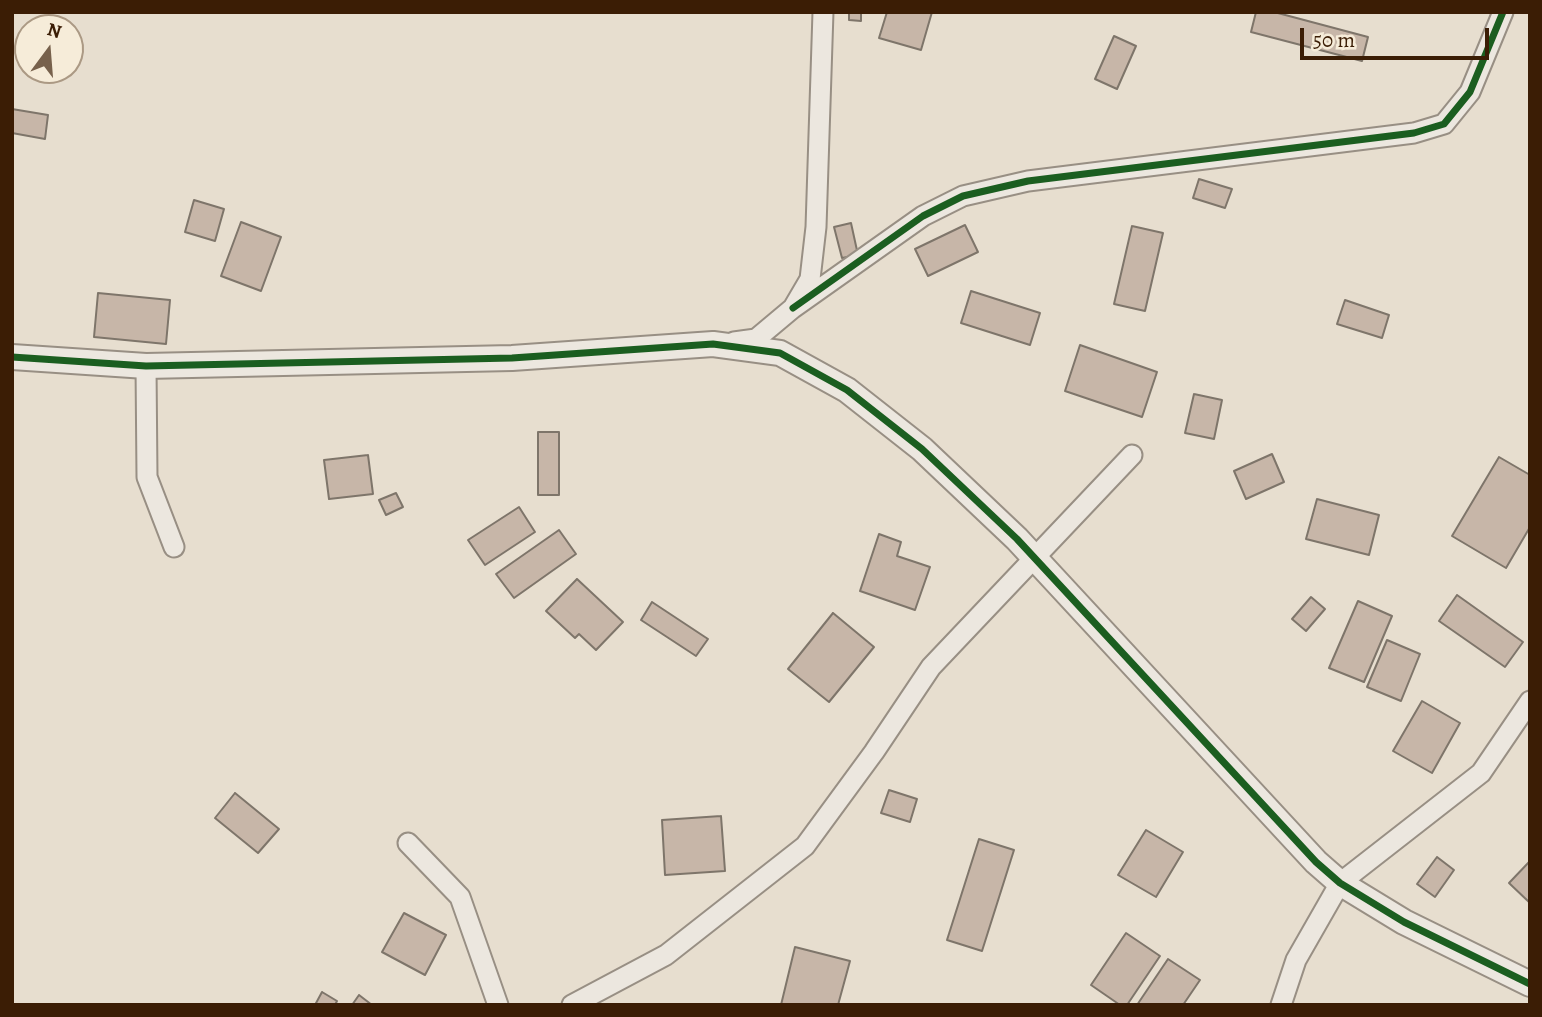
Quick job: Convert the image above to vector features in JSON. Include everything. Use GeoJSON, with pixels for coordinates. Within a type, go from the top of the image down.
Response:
{"type":"FeatureCollection","features":[{"type":"Feature","properties":{"kind":"street"},"geometry":{"type":"LineString","coordinates":[[793,308],[810,279],[816,227],[823,12]]}},
{"type":"Feature","properties":{"kind":"street"},"geometry":{"type":"LineString","coordinates":[[12,357],[146,366],[512,358],[756,340],[793,308],[923,216],[963,196],[1028,181],[1413,133],[1444,124],[1470,92],[1503,12]]}},
{"type":"Feature","properties":{"kind":"street"},"geometry":{"type":"LineString","coordinates":[[712,344],[780,353],[847,390],[922,449],[1034,559],[1316,862],[1340,883],[1404,922],[1530,984]]}},
{"type":"Feature","properties":{"kind":"street"},"geometry":{"type":"LineString","coordinates":[[146,366],[148,477],[174,547]]}},
{"type":"Feature","properties":{"kind":"street"},"geometry":{"type":"LineString","coordinates":[[572,1005],[666,955],[805,846],[874,752],[931,667],[1132,455]]}},
{"type":"Feature","properties":{"kind":"street"},"geometry":{"type":"LineString","coordinates":[[1281,1005],[1296,960],[1340,883],[1481,773],[1530,701]]}},
{"type":"Feature","properties":{"kind":"street"},"geometry":{"type":"LineString","coordinates":[[408,843],[460,897],[498,1005]]}},
{"type":"Feature","properties":{"kind":"building"},"geometry":{"type":"Polygon","coordinates":[[[849,12],[861,12],[861,21],[849,20],[849,12]]]}},
{"type":"Feature","properties":{"kind":"building"},"geometry":{"type":"Polygon","coordinates":[[[887,12],[932,12],[921,50],[879,38],[887,12]]]}},
{"type":"Feature","properties":{"kind":"building"},"geometry":{"type":"Polygon","coordinates":[[[1256,12],[1274,12],[1368,37],[1362,61],[1251,32],[1256,12]]]}},
{"type":"Feature","properties":{"kind":"building"},"geometry":{"type":"Polygon","coordinates":[[[1114,36],[1136,46],[1117,89],[1095,79],[1114,36]]]}},
{"type":"Feature","properties":{"kind":"building"},"geometry":{"type":"Polygon","coordinates":[[[12,109],[48,115],[45,139],[12,133],[12,109]]]}},
{"type":"Feature","properties":{"kind":"building"},"geometry":{"type":"Polygon","coordinates":[[[1199,179],[1232,189],[1225,208],[1193,198],[1199,179]]]}},
{"type":"Feature","properties":{"kind":"building"},"geometry":{"type":"Polygon","coordinates":[[[194,200],[224,209],[215,241],[185,232],[194,200]]]}},
{"type":"Feature","properties":{"kind":"building"},"geometry":{"type":"Polygon","coordinates":[[[241,222],[281,237],[261,291],[221,276],[241,222]]]}},
{"type":"Feature","properties":{"kind":"building"},"geometry":{"type":"Polygon","coordinates":[[[851,223],[858,255],[842,258],[834,227],[851,223]]]}},
{"type":"Feature","properties":{"kind":"building"},"geometry":{"type":"Polygon","coordinates":[[[965,225],[978,252],[928,276],[915,249],[965,225]]]}},
{"type":"Feature","properties":{"kind":"building"},"geometry":{"type":"Polygon","coordinates":[[[1132,226],[1163,233],[1145,311],[1114,304],[1132,226]]]}},
{"type":"Feature","properties":{"kind":"building"},"geometry":{"type":"Polygon","coordinates":[[[971,291],[1040,313],[1030,345],[961,323],[971,291]]]}},
{"type":"Feature","properties":{"kind":"building"},"geometry":{"type":"Polygon","coordinates":[[[98,293],[170,300],[166,344],[94,337],[98,293]]]}},
{"type":"Feature","properties":{"kind":"building"},"geometry":{"type":"Polygon","coordinates":[[[1345,300],[1389,315],[1382,338],[1337,324],[1345,300]]]}},
{"type":"Feature","properties":{"kind":"building"},"geometry":{"type":"Polygon","coordinates":[[[1080,345],[1157,372],[1142,417],[1065,391],[1080,345]]]}},
{"type":"Feature","properties":{"kind":"building"},"geometry":{"type":"Polygon","coordinates":[[[1194,394],[1222,400],[1214,439],[1185,433],[1194,394]]]}},
{"type":"Feature","properties":{"kind":"building"},"geometry":{"type":"Polygon","coordinates":[[[538,432],[559,432],[559,495],[538,495],[538,432]]]}},
{"type":"Feature","properties":{"kind":"building"},"geometry":{"type":"Polygon","coordinates":[[[1272,454],[1284,482],[1246,499],[1234,471],[1272,454]]]}},
{"type":"Feature","properties":{"kind":"building"},"geometry":{"type":"Polygon","coordinates":[[[368,455],[373,494],[329,499],[324,460],[368,455]]]}},
{"type":"Feature","properties":{"kind":"building"},"geometry":{"type":"Polygon","coordinates":[[[1499,457],[1530,475],[1530,527],[1506,568],[1452,536],[1499,457]]]}},
{"type":"Feature","properties":{"kind":"building"},"geometry":{"type":"Polygon","coordinates":[[[396,493],[403,507],[386,515],[379,500],[396,493]]]}},
{"type":"Feature","properties":{"kind":"building"},"geometry":{"type":"Polygon","coordinates":[[[1317,499],[1379,515],[1369,555],[1306,539],[1317,499]]]}},
{"type":"Feature","properties":{"kind":"building"},"geometry":{"type":"Polygon","coordinates":[[[519,507],[535,532],[485,565],[468,540],[519,507]]]}},
{"type":"Feature","properties":{"kind":"building"},"geometry":{"type":"Polygon","coordinates":[[[559,530],[576,554],[514,598],[496,574],[559,530]]]}},
{"type":"Feature","properties":{"kind":"building"},"geometry":{"type":"Polygon","coordinates":[[[879,534],[901,542],[897,556],[930,567],[915,610],[860,591],[879,534]]]}},
{"type":"Feature","properties":{"kind":"building"},"geometry":{"type":"Polygon","coordinates":[[[577,579],[623,622],[596,650],[579,634],[575,638],[546,611],[577,579]]]}},
{"type":"Feature","properties":{"kind":"building"},"geometry":{"type":"Polygon","coordinates":[[[1457,595],[1523,642],[1505,667],[1439,621],[1457,595]]]}},
{"type":"Feature","properties":{"kind":"building"},"geometry":{"type":"Polygon","coordinates":[[[1311,597],[1325,609],[1306,631],[1292,619],[1311,597]]]}},
{"type":"Feature","properties":{"kind":"building"},"geometry":{"type":"Polygon","coordinates":[[[1358,601],[1392,616],[1364,682],[1329,668],[1358,601]]]}},
{"type":"Feature","properties":{"kind":"building"},"geometry":{"type":"Polygon","coordinates":[[[652,602],[708,639],[696,656],[641,620],[652,602]]]}},
{"type":"Feature","properties":{"kind":"building"},"geometry":{"type":"Polygon","coordinates":[[[833,613],[874,647],[829,702],[788,669],[833,613]]]}},
{"type":"Feature","properties":{"kind":"building"},"geometry":{"type":"Polygon","coordinates":[[[1387,640],[1420,654],[1401,701],[1367,687],[1387,640]]]}},
{"type":"Feature","properties":{"kind":"building"},"geometry":{"type":"Polygon","coordinates":[[[1422,701],[1460,723],[1432,773],[1393,751],[1422,701]]]}},
{"type":"Feature","properties":{"kind":"building"},"geometry":{"type":"Polygon","coordinates":[[[889,790],[917,799],[910,822],[881,813],[889,790]]]}},
{"type":"Feature","properties":{"kind":"building"},"geometry":{"type":"Polygon","coordinates":[[[235,793],[279,829],[258,853],[215,818],[235,793]]]}},
{"type":"Feature","properties":{"kind":"building"},"geometry":{"type":"Polygon","coordinates":[[[721,816],[725,871],[665,875],[662,820],[721,816]]]}},
{"type":"Feature","properties":{"kind":"building"},"geometry":{"type":"Polygon","coordinates":[[[1146,830],[1183,852],[1156,897],[1118,875],[1146,830]]]}},
{"type":"Feature","properties":{"kind":"building"},"geometry":{"type":"Polygon","coordinates":[[[979,839],[1014,850],[982,951],[947,940],[979,839]]]}},
{"type":"Feature","properties":{"kind":"building"},"geometry":{"type":"Polygon","coordinates":[[[1437,857],[1454,870],[1435,897],[1417,884],[1437,857]]]}},
{"type":"Feature","properties":{"kind":"building"},"geometry":{"type":"Polygon","coordinates":[[[1530,861],[1530,903],[1509,883],[1530,861]]]}},
{"type":"Feature","properties":{"kind":"building"},"geometry":{"type":"Polygon","coordinates":[[[404,913],[446,935],[425,975],[382,952],[404,913]]]}},
{"type":"Feature","properties":{"kind":"building"},"geometry":{"type":"Polygon","coordinates":[[[1126,933],[1160,956],[1127,1005],[1120,1005],[1091,985],[1126,933]]]}},
{"type":"Feature","properties":{"kind":"building"},"geometry":{"type":"Polygon","coordinates":[[[795,947],[850,961],[838,1005],[781,1005],[795,947]]]}},
{"type":"Feature","properties":{"kind":"building"},"geometry":{"type":"Polygon","coordinates":[[[1168,959],[1200,980],[1183,1005],[1137,1005],[1168,959]]]}},
{"type":"Feature","properties":{"kind":"building"},"geometry":{"type":"Polygon","coordinates":[[[322,992],[337,1001],[335,1005],[315,1005],[322,992]]]}},
{"type":"Feature","properties":{"kind":"building"},"geometry":{"type":"Polygon","coordinates":[[[359,995],[372,1005],[352,1005],[359,995]]]}},
{"type":"Feature","properties":{"kind":"cycle path"},"geometry":{"type":"LineString","coordinates":[[793,308],[923,216],[963,196],[1028,181],[1414,133],[1444,124],[1470,92],[1503,12]]}},
{"type":"Feature","properties":{"kind":"cycle path"},"geometry":{"type":"LineString","coordinates":[[12,357],[146,366],[512,358],[713,344],[780,353],[847,390],[922,449],[1017,539],[1316,862],[1340,883],[1404,922],[1530,984]]}}]}
